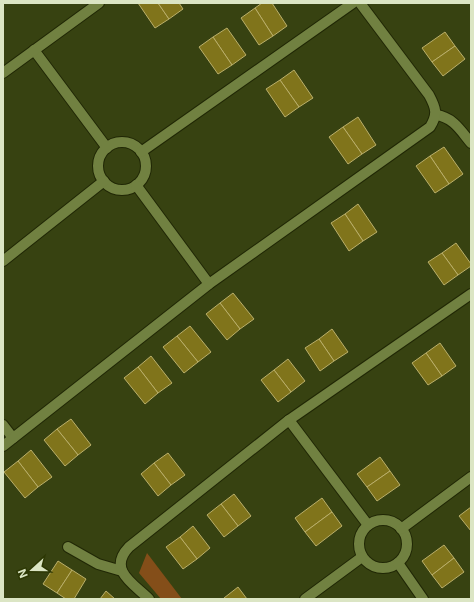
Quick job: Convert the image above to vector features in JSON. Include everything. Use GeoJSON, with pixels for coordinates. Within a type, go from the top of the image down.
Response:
{"type":"FeatureCollection","features":[{"type":"Feature","properties":{"kind":"street"},"geometry":{"type":"LineString","coordinates":[[3,74],[99,3]]}},
{"type":"Feature","properties":{"kind":"street"},"geometry":{"type":"LineString","coordinates":[[141,152],[353,3]]}},
{"type":"Feature","properties":{"kind":"street"},"geometry":{"type":"LineString","coordinates":[[3,446],[209,284],[430,127],[436,115],[435,108],[429,95],[360,3]]}},
{"type":"Feature","properties":{"kind":"street"},"geometry":{"type":"LineString","coordinates":[[34,50],[107,148]]}},
{"type":"Feature","properties":{"kind":"street"},"geometry":{"type":"LineString","coordinates":[[436,115],[452,120],[471,143]]}},
{"type":"Feature","properties":{"kind":"street"},"geometry":{"type":"LineString","coordinates":[[125,142],[137,147],[141,152],[144,157],[146,170],[141,181],[131,188],[119,190],[113,188],[104,181],[100,175],[99,164],[103,153],[107,148],[118,143],[125,142]]}},
{"type":"Feature","properties":{"kind":"street"},"geometry":{"type":"LineString","coordinates":[[3,260],[104,181]]}},
{"type":"Feature","properties":{"kind":"street"},"geometry":{"type":"LineString","coordinates":[[136,185],[209,284]]}},
{"type":"Feature","properties":{"kind":"street"},"geometry":{"type":"LineString","coordinates":[[150,599],[129,581],[122,571],[122,558],[130,547],[289,420],[471,294]]}},
{"type":"Feature","properties":{"kind":"street"},"geometry":{"type":"LineString","coordinates":[[289,420],[368,525]]}},
{"type":"Feature","properties":{"kind":"street"},"geometry":{"type":"LineString","coordinates":[[3,425],[13,438]]}},
{"type":"Feature","properties":{"kind":"street"},"geometry":{"type":"LineString","coordinates":[[401,529],[471,477]]}},
{"type":"Feature","properties":{"kind":"street"},"geometry":{"type":"LineString","coordinates":[[386,520],[397,525],[401,529],[404,535],[406,547],[405,553],[398,563],[392,566],[378,568],[372,566],[362,557],[359,550],[360,536],[368,525],[373,522],[386,520]]}},
{"type":"Feature","properties":{"kind":"street"},"geometry":{"type":"LineString","coordinates":[[68,547],[98,564],[122,571]]}},
{"type":"Feature","properties":{"kind":"street"},"geometry":{"type":"LineString","coordinates":[[306,599],[362,557]]}},
{"type":"Feature","properties":{"kind":"street"},"geometry":{"type":"LineString","coordinates":[[398,563],[423,599]]}},
{"type":"Feature","properties":{"kind":"shaded area"},"geometry":{"type":"Polygon","coordinates":[[[147,553],[182,599],[161,599],[139,573],[147,553]]]}},
{"type":"Feature","properties":{"kind":"building"},"geometry":{"type":"Polygon","coordinates":[[[138,3],[158,3],[169,19],[155,28],[138,3]]]}},
{"type":"Feature","properties":{"kind":"building"},"geometry":{"type":"Polygon","coordinates":[[[158,3],[179,3],[183,9],[169,19],[158,3]]]}},
{"type":"Feature","properties":{"kind":"building"},"geometry":{"type":"Polygon","coordinates":[[[262,3],[272,3],[287,26],[273,36],[255,8],[262,3]]]}},
{"type":"Feature","properties":{"kind":"building"},"geometry":{"type":"Polygon","coordinates":[[[255,8],[273,36],[259,45],[241,18],[255,8]]]}},
{"type":"Feature","properties":{"kind":"building"},"geometry":{"type":"Polygon","coordinates":[[[227,28],[246,55],[232,65],[213,37],[227,28]]]}},
{"type":"Feature","properties":{"kind":"building"},"geometry":{"type":"Polygon","coordinates":[[[445,32],[455,46],[432,62],[422,48],[445,32]]]}},
{"type":"Feature","properties":{"kind":"building"},"geometry":{"type":"Polygon","coordinates":[[[213,37],[232,65],[218,74],[199,47],[213,37]]]}},
{"type":"Feature","properties":{"kind":"building"},"geometry":{"type":"Polygon","coordinates":[[[455,46],[465,59],[443,76],[432,62],[455,46]]]}},
{"type":"Feature","properties":{"kind":"building"},"geometry":{"type":"Polygon","coordinates":[[[294,70],[313,98],[299,107],[280,80],[294,70]]]}},
{"type":"Feature","properties":{"kind":"building"},"geometry":{"type":"Polygon","coordinates":[[[280,80],[299,107],[285,117],[266,89],[280,80]]]}},
{"type":"Feature","properties":{"kind":"building"},"geometry":{"type":"Polygon","coordinates":[[[358,117],[376,145],[362,154],[343,127],[358,117]]]}},
{"type":"Feature","properties":{"kind":"building"},"geometry":{"type":"Polygon","coordinates":[[[343,127],[362,154],[348,164],[329,137],[343,127]]]}},
{"type":"Feature","properties":{"kind":"building"},"geometry":{"type":"Polygon","coordinates":[[[444,147],[463,174],[449,184],[430,156],[444,147]]]}},
{"type":"Feature","properties":{"kind":"building"},"geometry":{"type":"Polygon","coordinates":[[[430,156],[449,184],[435,193],[416,166],[430,156]]]}},
{"type":"Feature","properties":{"kind":"building"},"geometry":{"type":"Polygon","coordinates":[[[358,204],[377,232],[363,241],[345,214],[358,204]]]}},
{"type":"Feature","properties":{"kind":"building"},"geometry":{"type":"Polygon","coordinates":[[[345,214],[363,241],[349,251],[331,223],[345,214]]]}},
{"type":"Feature","properties":{"kind":"building"},"geometry":{"type":"Polygon","coordinates":[[[456,243],[471,264],[471,266],[458,275],[442,253],[456,243]]]}},
{"type":"Feature","properties":{"kind":"building"},"geometry":{"type":"Polygon","coordinates":[[[442,253],[458,275],[444,285],[428,262],[442,253]]]}},
{"type":"Feature","properties":{"kind":"building"},"geometry":{"type":"Polygon","coordinates":[[[233,293],[254,319],[240,329],[220,303],[233,293]]]}},
{"type":"Feature","properties":{"kind":"building"},"geometry":{"type":"Polygon","coordinates":[[[220,303],[240,329],[227,340],[206,314],[220,303]]]}},
{"type":"Feature","properties":{"kind":"building"},"geometry":{"type":"Polygon","coordinates":[[[190,326],[211,352],[198,362],[177,336],[190,326]]]}},
{"type":"Feature","properties":{"kind":"building"},"geometry":{"type":"Polygon","coordinates":[[[332,329],[348,352],[334,361],[319,339],[332,329]]]}},
{"type":"Feature","properties":{"kind":"building"},"geometry":{"type":"Polygon","coordinates":[[[177,336],[198,362],[184,373],[163,347],[177,336]]]}},
{"type":"Feature","properties":{"kind":"building"},"geometry":{"type":"Polygon","coordinates":[[[319,339],[334,361],[320,371],[305,348],[319,339]]]}},
{"type":"Feature","properties":{"kind":"building"},"geometry":{"type":"Polygon","coordinates":[[[440,343],[456,366],[442,376],[426,353],[440,343]]]}},
{"type":"Feature","properties":{"kind":"building"},"geometry":{"type":"Polygon","coordinates":[[[426,353],[442,376],[428,385],[412,363],[426,353]]]}},
{"type":"Feature","properties":{"kind":"building"},"geometry":{"type":"Polygon","coordinates":[[[151,356],[172,383],[158,393],[138,367],[151,356]]]}},
{"type":"Feature","properties":{"kind":"building"},"geometry":{"type":"Polygon","coordinates":[[[288,359],[305,381],[291,392],[274,370],[288,359]]]}},
{"type":"Feature","properties":{"kind":"building"},"geometry":{"type":"Polygon","coordinates":[[[138,367],[158,393],[145,404],[124,378],[138,367]]]}},
{"type":"Feature","properties":{"kind":"building"},"geometry":{"type":"Polygon","coordinates":[[[274,370],[291,392],[278,402],[261,380],[274,370]]]}},
{"type":"Feature","properties":{"kind":"building"},"geometry":{"type":"Polygon","coordinates":[[[71,419],[91,445],[78,455],[57,429],[71,419]]]}},
{"type":"Feature","properties":{"kind":"building"},"geometry":{"type":"Polygon","coordinates":[[[57,429],[78,455],[65,466],[44,440],[57,429]]]}},
{"type":"Feature","properties":{"kind":"building"},"geometry":{"type":"Polygon","coordinates":[[[31,450],[52,477],[38,487],[18,461],[31,450]]]}},
{"type":"Feature","properties":{"kind":"building"},"geometry":{"type":"Polygon","coordinates":[[[168,453],[185,475],[171,485],[154,463],[168,453]]]}},
{"type":"Feature","properties":{"kind":"building"},"geometry":{"type":"Polygon","coordinates":[[[380,457],[390,471],[367,487],[357,474],[380,457]]]}},
{"type":"Feature","properties":{"kind":"building"},"geometry":{"type":"Polygon","coordinates":[[[18,461],[38,487],[25,498],[4,472],[18,461]]]}},
{"type":"Feature","properties":{"kind":"building"},"geometry":{"type":"Polygon","coordinates":[[[154,463],[171,485],[158,496],[141,474],[154,463]]]}},
{"type":"Feature","properties":{"kind":"building"},"geometry":{"type":"Polygon","coordinates":[[[390,471],[400,485],[377,501],[367,487],[390,471]]]}},
{"type":"Feature","properties":{"kind":"building"},"geometry":{"type":"Polygon","coordinates":[[[234,494],[251,516],[238,526],[221,504],[234,494]]]}},
{"type":"Feature","properties":{"kind":"building"},"geometry":{"type":"Polygon","coordinates":[[[322,498],[332,512],[305,532],[295,518],[322,498]]]}},
{"type":"Feature","properties":{"kind":"building"},"geometry":{"type":"Polygon","coordinates":[[[221,504],[238,526],[224,537],[207,515],[221,504]]]}},
{"type":"Feature","properties":{"kind":"building"},"geometry":{"type":"Polygon","coordinates":[[[471,507],[471,531],[459,516],[471,507]]]}},
{"type":"Feature","properties":{"kind":"building"},"geometry":{"type":"Polygon","coordinates":[[[332,512],[342,526],[316,546],[305,532],[332,512]]]}},
{"type":"Feature","properties":{"kind":"building"},"geometry":{"type":"Polygon","coordinates":[[[193,526],[210,548],[197,559],[180,537],[193,526]]]}},
{"type":"Feature","properties":{"kind":"building"},"geometry":{"type":"Polygon","coordinates":[[[180,537],[197,559],[183,569],[166,547],[180,537]]]}},
{"type":"Feature","properties":{"kind":"building"},"geometry":{"type":"Polygon","coordinates":[[[444,545],[454,558],[432,575],[422,561],[444,545]]]}},
{"type":"Feature","properties":{"kind":"building"},"geometry":{"type":"Polygon","coordinates":[[[454,558],[464,572],[442,588],[432,575],[454,558]]]}},
{"type":"Feature","properties":{"kind":"building"},"geometry":{"type":"Polygon","coordinates":[[[58,561],[72,570],[57,593],[43,584],[58,561]]]}},
{"type":"Feature","properties":{"kind":"building"},"geometry":{"type":"Polygon","coordinates":[[[72,570],[86,579],[74,599],[66,599],[57,593],[72,570]]]}},
{"type":"Feature","properties":{"kind":"building"},"geometry":{"type":"Polygon","coordinates":[[[238,587],[247,599],[224,598],[238,587]]]}},
{"type":"Feature","properties":{"kind":"building"},"geometry":{"type":"Polygon","coordinates":[[[106,591],[115,599],[100,599],[106,591]]]}}]}
